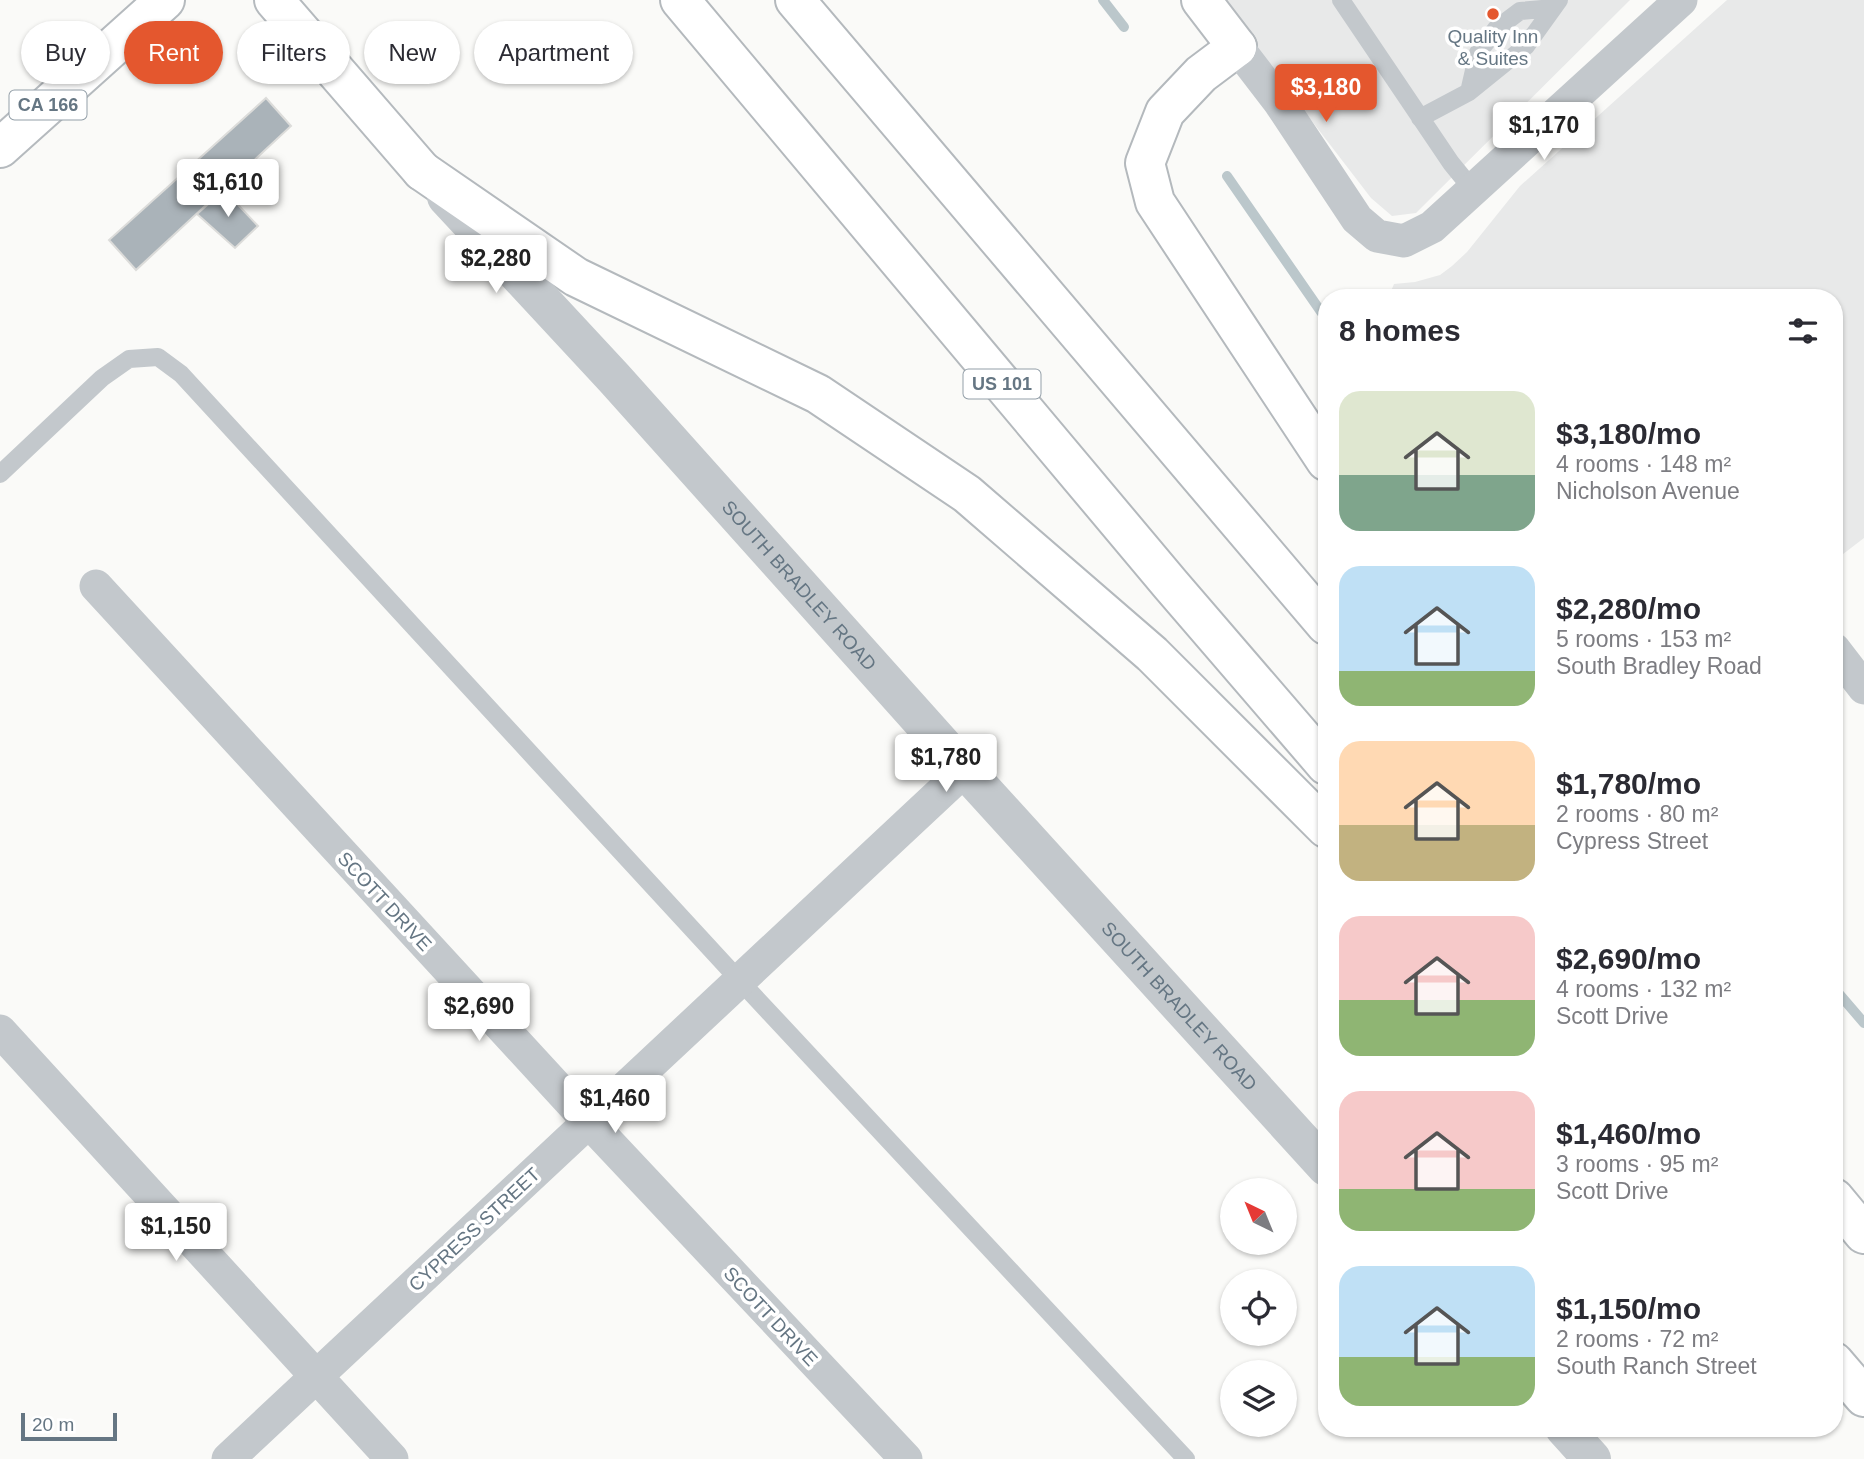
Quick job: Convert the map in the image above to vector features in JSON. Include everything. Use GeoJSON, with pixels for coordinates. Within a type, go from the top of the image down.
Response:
{"type":"FeatureCollection","features":[{"type":"Feature","properties":{"kind":"main road","name":"CA 166"},"geometry":{"type":"LineString","coordinates":[[0,148],[165,0]]}},
{"type":"Feature","properties":{"kind":"main road","name":"SOUTH BRADLEY ROAD"},"geometry":{"type":"LineString","coordinates":[[274,0],[422,172]]}},
{"type":"Feature","properties":{"kind":"main road","name":"US 101"},"geometry":{"type":"LineString","coordinates":[[680,0],[1318,756]]}},
{"type":"Feature","properties":{"kind":"main road"},"geometry":{"type":"LineString","coordinates":[[795,0],[1318,616]]}},
{"type":"Feature","properties":{"kind":"main road"},"geometry":{"type":"LineString","coordinates":[[1201,0],[1237,47],[1201,74],[1165,112],[1145,163],[1155,202],[1318,449]]}},
{"type":"Feature","properties":{"kind":"main road"},"geometry":{"type":"LineString","coordinates":[[422,172],[576,277],[818,394],[967,494],[1152,654],[1318,820]]}},
{"type":"Feature","properties":{"kind":"main road"},"geometry":{"type":"LineString","coordinates":[[1843,1209],[1864,1234]]}},
{"type":"Feature","properties":{"kind":"main road"},"geometry":{"type":"LineString","coordinates":[[1843,1372],[1864,1396]]}},
{"type":"Feature","properties":{"kind":"street"},"geometry":{"type":"LineString","coordinates":[[1237,47],[1280,103],[1357,219],[1377,236],[1404,241],[1432,227],[1681,0]]}},
{"type":"Feature","properties":{"kind":"street","name":"SOUTH BRADLEY ROAD"},"geometry":{"type":"LineString","coordinates":[[422,172],[614,378],[1318,1158]]}},
{"type":"Feature","properties":{"kind":"street","name":"SCOTT DRIVE"},"geometry":{"type":"LineString","coordinates":[[96,586],[589,1122],[906,1459]]}},
{"type":"Feature","properties":{"kind":"street"},"geometry":{"type":"LineString","coordinates":[[1843,661],[1864,688]]}},
{"type":"Feature","properties":{"kind":"street","name":"CYPRESS STREET"},"geometry":{"type":"LineString","coordinates":[[228,1459],[965,770]]}},
{"type":"Feature","properties":{"kind":"street"},"geometry":{"type":"LineString","coordinates":[[0,1031],[392,1459]]}},
{"type":"Feature","properties":{"kind":"street"},"geometry":{"type":"LineString","coordinates":[[1572,1437],[1592,1459]]}},
{"type":"Feature","properties":{"kind":"lane"},"geometry":{"type":"LineString","coordinates":[[1341,0],[1451,163],[1473,190]]}},
{"type":"Feature","properties":{"kind":"lane"},"geometry":{"type":"LineString","coordinates":[[1420,118],[1469,92],[1526,46],[1556,4]]}},
{"type":"Feature","properties":{"kind":"lane"},"geometry":{"type":"LineString","coordinates":[[1469,92],[1478,53],[1496,29],[1520,10],[1556,4]]}},
{"type":"Feature","properties":{"kind":"lane"},"geometry":{"type":"LineString","coordinates":[[0,474],[102,378],[129,359],[158,358],[181,374],[740,981],[1186,1459]]}},
{"type":"Feature","properties":{"kind":"shaded area"},"geometry":{"type":"Polygon","coordinates":[[[1219,0],[1630,0],[1416,213],[1392,216],[1371,198],[1219,0]]]}},
{"type":"Feature","properties":{"kind":"shaded area"},"geometry":{"type":"Polygon","coordinates":[[[1727,0],[1864,0],[1864,538],[1843,554],[1843,289],[1392,289],[1394,284],[1440,275],[1452,266],[1467,252],[1520,186],[1727,0]]]}},
{"type":"Feature","properties":{"kind":"building"},"geometry":{"type":"Polygon","coordinates":[[[266,98],[291,126],[136,270],[109,240],[266,98]]]}},
{"type":"Feature","properties":{"kind":"building"},"geometry":{"type":"Polygon","coordinates":[[[224,190],[258,226],[235,248],[197,214],[224,190]]]}},
{"type":"Feature","properties":{"kind":"waterway"},"geometry":{"type":"LineString","coordinates":[[1103,0],[1124,27]]}},
{"type":"Feature","properties":{"kind":"waterway"},"geometry":{"type":"LineString","coordinates":[[1227,176],[1318,307]]}},
{"type":"Feature","properties":{"kind":"waterway"},"geometry":{"type":"LineString","coordinates":[[1843,998],[1864,1023]]}},
{"type":"Feature","properties":{"kind":"place","name":"Quality Inn & Suites"},"geometry":{"type":"Point","coordinates":[1493,14]}}]}
